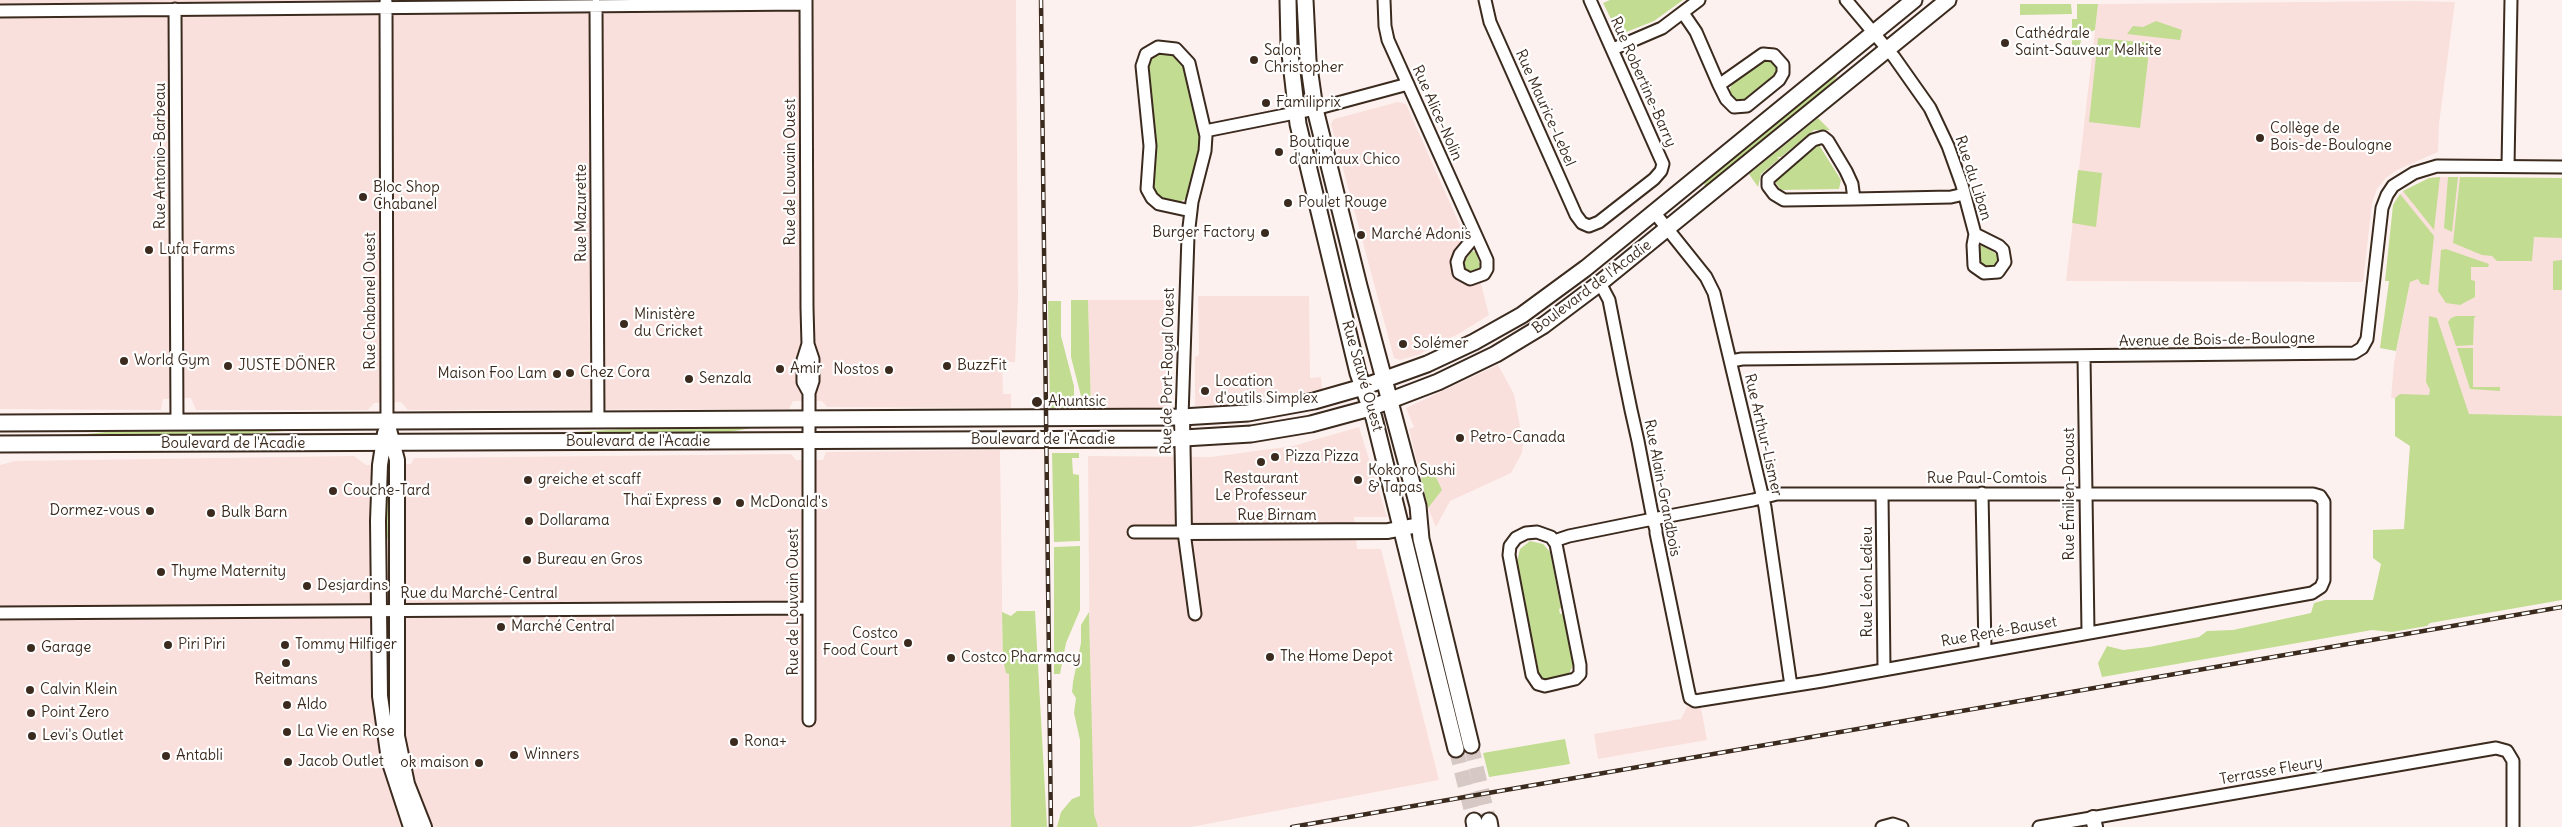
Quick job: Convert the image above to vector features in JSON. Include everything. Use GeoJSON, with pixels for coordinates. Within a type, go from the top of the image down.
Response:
{"type":"FeatureCollection","features":[{"type":"Feature","properties":{"kind":"main road","name":"Rue Sauvé Ouest"},"geometry":{"type":"LineString","coordinates":[[1288,0],[1289,44],[1302,139],[1363,388],[1370,408],[1401,529],[1464,747],[1419,525],[1418,506],[1359,286],[1315,109],[1308,60],[1305,0]]}},
{"type":"Feature","properties":{"kind":"main road","name":"Boulevard de l'Acadie"},"geometry":{"type":"LineString","coordinates":[[0,423],[809,421],[1182,417],[1273,409],[1363,388],[1385,380],[1452,353],[1517,318],[1586,268],[1914,0]]}},
{"type":"Feature","properties":{"kind":"main road","name":"Boulevard de l'Acadie"},"geometry":{"type":"LineString","coordinates":[[8,444],[1182,439],[1273,431],[1321,421],[1370,408],[1457,374],[1504,350],[1544,325],[1600,283],[1948,0]]}},
{"type":"Feature","properties":{"kind":"main road"},"geometry":{"type":"LineString","coordinates":[[0,455],[8,444]]}},
{"type":"Feature","properties":{"kind":"street","name":"Rue Alice-Nolin"},"geometry":{"type":"LineString","coordinates":[[1384,0],[1386,35],[1475,236]]}},
{"type":"Feature","properties":{"kind":"street","name":"Rue Maurice-Lebel"},"geometry":{"type":"LineString","coordinates":[[1486,0],[1490,22],[1576,215],[1584,224]]}},
{"type":"Feature","properties":{"kind":"street","name":"Rue Robertine-Barry"},"geometry":{"type":"LineString","coordinates":[[1584,224],[1591,226],[1600,222],[1658,175],[1663,166],[1590,0]]}},
{"type":"Feature","properties":{"kind":"street"},"geometry":{"type":"LineString","coordinates":[[1613,49],[1662,28],[1699,0]]}},
{"type":"Feature","properties":{"kind":"street","name":"Rue du Liban"},"geometry":{"type":"LineString","coordinates":[[1846,0],[1914,84],[1933,114],[1952,155],[1975,234]]}},
{"type":"Feature","properties":{"kind":"street"},"geometry":{"type":"LineString","coordinates":[[2508,166],[2511,0]]}},
{"type":"Feature","properties":{"kind":"street"},"geometry":{"type":"LineString","coordinates":[[0,11],[386,4],[596,6],[806,2]]}},
{"type":"Feature","properties":{"kind":"street","name":"Rue de Louvain Ouest"},"geometry":{"type":"LineString","coordinates":[[806,2],[808,344],[813,359],[813,381],[808,393],[809,720]]}},
{"type":"Feature","properties":{"kind":"street","name":"Rue Chabanel Ouest"},"geometry":{"type":"LineString","coordinates":[[386,4],[388,443],[379,505],[379,686],[383,730],[394,780],[411,827]]}},
{"type":"Feature","properties":{"kind":"street","name":"Rue Mazurette"},"geometry":{"type":"LineString","coordinates":[[596,6],[598,421]]}},
{"type":"Feature","properties":{"kind":"street","name":"Rue Antonio-Barbeau"},"geometry":{"type":"LineString","coordinates":[[175,9],[177,422]]}},
{"type":"Feature","properties":{"kind":"street"},"geometry":{"type":"LineString","coordinates":[[1683,13],[1694,28],[1719,85],[1729,104],[1736,108],[1745,108],[1781,78],[1783,65],[1774,55],[1763,54],[1719,85]]}},
{"type":"Feature","properties":{"kind":"street","name":"Rue de Port-Royal Ouest"},"geometry":{"type":"LineString","coordinates":[[1191,211],[1159,204],[1150,195],[1147,185],[1150,146],[1143,90],[1143,61],[1146,54],[1154,48],[1163,46],[1172,48],[1182,54],[1191,67],[1205,131],[1205,151],[1191,211],[1182,417],[1184,532],[1195,614]]}},
{"type":"Feature","properties":{"kind":"street"},"geometry":{"type":"LineString","coordinates":[[1205,131],[1298,113],[1408,84]]}},
{"type":"Feature","properties":{"kind":"street"},"geometry":{"type":"LineString","coordinates":[[1854,199],[1852,184],[1846,171],[1828,141],[1823,137],[1813,140],[1771,174],[1768,179],[1768,186],[1774,194],[1782,199],[1854,199],[1951,197],[1964,194]]}},
{"type":"Feature","properties":{"kind":"street","name":"Avenue de Bois-de-Boulogne"},"geometry":{"type":"LineString","coordinates":[[1730,361],[1742,359],[2343,354],[2357,351],[2364,345],[2368,336],[2382,208],[2389,191],[2399,182],[2428,168],[2562,167]]}},
{"type":"Feature","properties":{"kind":"street","name":"Rue Arthur-Lismer"},"geometry":{"type":"LineString","coordinates":[[1654,212],[1711,284],[1762,497],[1791,686]]}},
{"type":"Feature","properties":{"kind":"street","name":"Rue Alain-Grandbois"},"geometry":{"type":"LineString","coordinates":[[1600,283],[1609,300],[1688,689],[1693,700]]}},
{"type":"Feature","properties":{"kind":"street","name":"Rue Émilien-Daoust"},"geometry":{"type":"LineString","coordinates":[[2084,356],[2088,632]]}},
{"type":"Feature","properties":{"kind":"street","name":"Rue Chabanel Ouest"},"geometry":{"type":"LineString","coordinates":[[388,443],[397,460],[398,741],[407,784],[424,827]]}},
{"type":"Feature","properties":{"kind":"street"},"geometry":{"type":"LineString","coordinates":[[1982,493],[1985,650]]}},
{"type":"Feature","properties":{"kind":"street","name":"Rue Paul-Comtois"},"geometry":{"type":"LineString","coordinates":[[1554,541],[1778,494],[2085,493],[2318,495],[2323,500],[2324,507],[2324,580],[2319,589],[2312,593]]}},
{"type":"Feature","properties":{"kind":"street","name":"Rue Léon Ledieu"},"geometry":{"type":"LineString","coordinates":[[1882,494],[1884,669]]}},
{"type":"Feature","properties":{"kind":"street","name":"Rue Birnam"},"geometry":{"type":"LineString","coordinates":[[1134,532],[1401,529],[1419,525]]}},
{"type":"Feature","properties":{"kind":"street"},"geometry":{"type":"LineString","coordinates":[[1526,533],[1542,533],[1554,541],[1581,669],[1578,676],[1573,680],[1545,686],[1538,684],[1533,678],[1509,553],[1514,540],[1526,533]]}},
{"type":"Feature","properties":{"kind":"street","name":"Rue René-Bauset"},"geometry":{"type":"LineString","coordinates":[[1693,700],[1702,701],[1791,686],[2312,593]]}},
{"type":"Feature","properties":{"kind":"street","name":"Rue du Marché-Central"},"geometry":{"type":"LineString","coordinates":[[0,613],[808,608]]}},
{"type":"Feature","properties":{"kind":"street","name":"Terrasse Fleury"},"geometry":{"type":"LineString","coordinates":[[2039,827],[2094,822],[2496,748],[2507,751],[2513,763],[2513,827]]}},
{"type":"Feature","properties":{"kind":"street"},"geometry":{"type":"LineString","coordinates":[[1882,827],[1893,824],[1902,827]]}},
{"type":"Feature","properties":{"kind":"shaded area"},"geometry":{"type":"Polygon","coordinates":[[[0,0],[1016,0],[1018,299],[1015,362],[1002,362],[1003,394],[1011,394],[1011,408],[827,407],[822,401],[793,401],[789,409],[408,410],[401,402],[374,403],[368,410],[196,410],[191,398],[163,399],[161,410],[0,409],[0,0]]]}},
{"type":"Feature","properties":{"kind":"shaded area","name":"Collège de Bois-de-Boulogne"},"geometry":{"type":"Polygon","coordinates":[[[2455,2],[2439,124],[2438,152],[2397,170],[2386,178],[2377,189],[2372,203],[2363,282],[2066,281],[2098,4],[2455,2]]]}},
{"type":"Feature","properties":{"kind":"shaded area"},"geometry":{"type":"Polygon","coordinates":[[[1398,102],[1406,104],[1474,257],[1489,315],[1418,355],[1400,360],[1394,358],[1331,124],[1334,119],[1398,102]]]}},
{"type":"Feature","properties":{"kind":"shaded area","name":"Collège de Bois-de-Boulogne"},"geometry":{"type":"Polygon","coordinates":[[[2434,177],[2562,178],[2562,528],[2404,530],[2410,446],[2395,436],[2395,398],[2391,398],[2394,363],[2410,282],[2385,281],[2395,200],[2403,191],[2434,177]]]}},
{"type":"Feature","properties":{"kind":"shaded area"},"geometry":{"type":"Polygon","coordinates":[[[1198,296],[1309,296],[1310,378],[1321,377],[1322,389],[1272,400],[1271,397],[1258,397],[1258,402],[1244,404],[1195,406],[1195,357],[1199,355],[1198,296]]]}},
{"type":"Feature","properties":{"kind":"shaded area"},"geometry":{"type":"Polygon","coordinates":[[[1088,300],[1169,300],[1167,408],[1091,408],[1088,300]]]}},
{"type":"Feature","properties":{"kind":"shaded area"},"geometry":{"type":"Polygon","coordinates":[[[1498,365],[1514,394],[1523,443],[1522,453],[1511,473],[1450,501],[1436,527],[1428,508],[1409,429],[1414,427],[1406,408],[1498,365]]]}},
{"type":"Feature","properties":{"kind":"shaded area"},"geometry":{"type":"Polygon","coordinates":[[[1359,427],[1387,517],[1354,517],[1357,549],[1381,549],[1439,780],[1191,827],[1091,827],[1088,456],[1211,457],[1293,446],[1359,427]]]}},
{"type":"Feature","properties":{"kind":"shaded area","name":"Marché Central"},"geometry":{"type":"Polygon","coordinates":[[[1000,450],[1003,659],[1009,674],[1011,827],[0,827],[0,465],[15,461],[354,456],[366,465],[411,464],[414,458],[791,454],[796,460],[823,460],[826,452],[1000,450]]]}},
{"type":"Feature","properties":{"kind":"shaded area"},"geometry":{"type":"Polygon","coordinates":[[[1687,707],[1701,708],[1707,740],[1598,759],[1594,734],[1681,719],[1687,707]]]}},
{"type":"Feature","properties":{"kind":"green space"},"geometry":{"type":"Polygon","coordinates":[[[1610,0],[1683,0],[1654,21],[1619,35],[1603,3],[1610,0]]]}},
{"type":"Feature","properties":{"kind":"green space"},"geometry":{"type":"Polygon","coordinates":[[[2020,4],[2071,4],[2072,14],[2020,15],[2020,4]]]}},
{"type":"Feature","properties":{"kind":"green space"},"geometry":{"type":"Polygon","coordinates":[[[2077,4],[2098,4],[2095,30],[2083,35],[2076,56],[2072,56],[2072,19],[2077,19],[2077,4]]]}},
{"type":"Feature","properties":{"kind":"green space"},"geometry":{"type":"Polygon","coordinates":[[[2156,21],[2182,30],[2180,40],[2127,34],[2133,26],[2143,27],[2156,21]]]}},
{"type":"Feature","properties":{"kind":"green space"},"geometry":{"type":"Polygon","coordinates":[[[2098,38],[2150,43],[2140,128],[2089,122],[2098,38]]]}},
{"type":"Feature","properties":{"kind":"green space"},"geometry":{"type":"Polygon","coordinates":[[[1168,52],[1184,63],[1200,133],[1200,147],[1188,197],[1177,204],[1157,198],[1152,186],[1155,135],[1147,67],[1150,60],[1156,54],[1168,52]]]}},
{"type":"Feature","properties":{"kind":"green space"},"geometry":{"type":"Polygon","coordinates":[[[1771,59],[1777,68],[1775,77],[1746,101],[1737,102],[1731,97],[1729,92],[1732,84],[1760,61],[1771,59]]]}},
{"type":"Feature","properties":{"kind":"green space"},"geometry":{"type":"Polygon","coordinates":[[[1836,74],[1837,76],[1831,85],[1706,187],[1704,184],[1716,171],[1836,74]]]}},
{"type":"Feature","properties":{"kind":"green space"},"geometry":{"type":"Polygon","coordinates":[[[1818,118],[1830,130],[1814,130],[1781,157],[1777,157],[1779,159],[1761,174],[1758,187],[1749,174],[1818,118]]]}},
{"type":"Feature","properties":{"kind":"green space"},"geometry":{"type":"Polygon","coordinates":[[[1819,145],[1841,180],[1839,189],[1781,190],[1776,183],[1776,179],[1819,145]]]}},
{"type":"Feature","properties":{"kind":"green space"},"geometry":{"type":"Polygon","coordinates":[[[2078,170],[2102,173],[2096,227],[2072,223],[2078,170]]]}},
{"type":"Feature","properties":{"kind":"green space"},"geometry":{"type":"Polygon","coordinates":[[[2440,177],[2434,230],[2403,191],[2429,178],[2440,177]]]}},
{"type":"Feature","properties":{"kind":"green space"},"geometry":{"type":"Polygon","coordinates":[[[2448,177],[2458,177],[2452,232],[2444,228],[2448,177]]]}},
{"type":"Feature","properties":{"kind":"green space"},"geometry":{"type":"Polygon","coordinates":[[[2460,177],[2562,178],[2562,238],[2534,237],[2532,261],[2497,261],[2492,256],[2482,255],[2453,243],[2460,177]]]}},
{"type":"Feature","properties":{"kind":"green space"},"geometry":{"type":"Polygon","coordinates":[[[2400,194],[2434,236],[2429,285],[2421,284],[2418,279],[2410,282],[2396,351],[2380,348],[2389,281],[2385,281],[2393,205],[2400,194]]]}},
{"type":"Feature","properties":{"kind":"green space"},"geometry":{"type":"Polygon","coordinates":[[[1982,245],[1998,255],[1998,260],[1992,267],[1986,267],[1981,262],[1979,247],[1982,245]]]}},
{"type":"Feature","properties":{"kind":"green space"},"geometry":{"type":"Polygon","coordinates":[[[2446,249],[2489,264],[2488,267],[2471,267],[2471,280],[2475,281],[2475,297],[2460,305],[2446,303],[2438,291],[2441,250],[2446,249]]]}},
{"type":"Feature","properties":{"kind":"green space"},"geometry":{"type":"Polygon","coordinates":[[[1472,251],[1476,252],[1480,265],[1478,270],[1471,273],[1464,269],[1463,263],[1472,251]]]}},
{"type":"Feature","properties":{"kind":"green space"},"geometry":{"type":"Polygon","coordinates":[[[2562,260],[2562,290],[2553,290],[2553,261],[2562,260]]]}},
{"type":"Feature","properties":{"kind":"green space"},"geometry":{"type":"Polygon","coordinates":[[[1071,300],[1088,300],[1091,408],[1087,408],[1082,400],[1071,357],[1071,300]]]}},
{"type":"Feature","properties":{"kind":"green space"},"geometry":{"type":"Polygon","coordinates":[[[1048,301],[1061,301],[1061,336],[1074,386],[1074,408],[1050,408],[1048,301]]]}},
{"type":"Feature","properties":{"kind":"green space"},"geometry":{"type":"Polygon","coordinates":[[[2429,316],[2437,318],[2469,414],[2562,416],[2562,600],[2430,623],[2427,626],[2392,632],[2372,630],[2102,677],[2098,663],[2107,646],[2123,650],[2149,647],[2199,637],[2207,631],[2233,630],[2311,613],[2314,603],[2325,600],[2373,600],[2381,564],[2373,558],[2373,530],[2404,529],[2410,446],[2395,436],[2395,398],[2400,394],[2429,395],[2430,390],[2426,382],[2429,316]]]}},
{"type":"Feature","properties":{"kind":"green space"},"geometry":{"type":"Polygon","coordinates":[[[2456,316],[2476,316],[2474,318],[2473,345],[2456,346],[2448,322],[2456,316]]]}},
{"type":"Feature","properties":{"kind":"green space"},"geometry":{"type":"Polygon","coordinates":[[[2457,348],[2473,348],[2473,387],[2500,387],[2500,391],[2470,389],[2457,348]]]}},
{"type":"Feature","properties":{"kind":"green space"},"geometry":{"type":"Polygon","coordinates":[[[751,428],[719,434],[559,433],[626,429],[751,428]]]}},
{"type":"Feature","properties":{"kind":"green space"},"geometry":{"type":"Polygon","coordinates":[[[299,430],[213,436],[77,435],[115,431],[299,430]]]}},
{"type":"Feature","properties":{"kind":"green space"},"geometry":{"type":"Polygon","coordinates":[[[1052,453],[1079,453],[1079,458],[1072,458],[1073,474],[1079,475],[1080,541],[1054,542],[1052,453]]]}},
{"type":"Feature","properties":{"kind":"green space"},"geometry":{"type":"Polygon","coordinates":[[[387,463],[389,463],[390,545],[385,532],[387,463]]]}},
{"type":"Feature","properties":{"kind":"green space"},"geometry":{"type":"Polygon","coordinates":[[[1433,471],[1442,490],[1428,508],[1421,478],[1433,471]]]}},
{"type":"Feature","properties":{"kind":"green space"},"geometry":{"type":"Polygon","coordinates":[[[1530,541],[1543,544],[1550,552],[1561,608],[1559,609],[1560,614],[1563,614],[1573,665],[1569,674],[1552,678],[1543,678],[1539,673],[1517,561],[1520,549],[1530,541]]]}},
{"type":"Feature","properties":{"kind":"green space"},"geometry":{"type":"Polygon","coordinates":[[[1080,546],[1080,610],[1066,643],[1060,674],[1054,674],[1054,547],[1080,546]]]}},
{"type":"Feature","properties":{"kind":"green space"},"geometry":{"type":"Polygon","coordinates":[[[1017,611],[1035,611],[1047,827],[1011,827],[1009,674],[1006,673],[1003,659],[1002,612],[1011,616],[1017,611]]]}},
{"type":"Feature","properties":{"kind":"green space"},"geometry":{"type":"Polygon","coordinates":[[[1089,612],[1094,814],[1098,827],[1057,827],[1061,812],[1072,799],[1080,796],[1080,740],[1074,713],[1076,698],[1072,692],[1081,643],[1081,625],[1089,612]]]}},
{"type":"Feature","properties":{"kind":"green space"},"geometry":{"type":"Polygon","coordinates":[[[1565,739],[1570,764],[1489,777],[1483,753],[1565,739]]]}},
{"type":"Feature","properties":{"kind":"tunnel"},"geometry":{"type":"LineString","coordinates":[[1471,745],[1489,821]]}},
{"type":"Feature","properties":{"kind":"tunnel"},"geometry":{"type":"LineString","coordinates":[[1456,749],[1474,821]]}},
{"type":"Feature","properties":{"kind":"railway"},"geometry":{"type":"LineString","coordinates":[[1041,0],[1051,827]]}},
{"type":"Feature","properties":{"kind":"railway"},"geometry":{"type":"LineString","coordinates":[[1292,827],[2562,607]]}},
{"type":"Feature","properties":{"kind":"place","name":"Cathédrale Saint-Sauveur Melkite"},"geometry":{"type":"Point","coordinates":[2005,43]}},
{"type":"Feature","properties":{"kind":"place","name":"Salon Christopher"},"geometry":{"type":"Point","coordinates":[1254,60]}},
{"type":"Feature","properties":{"kind":"place","name":"Familiprix"},"geometry":{"type":"Point","coordinates":[1266,103]}},
{"type":"Feature","properties":{"kind":"place","name":"Collège de Bois-de-Boulogne"},"geometry":{"type":"Point","coordinates":[2260,138]}},
{"type":"Feature","properties":{"kind":"place","name":"Boutique d'animaux Chico"},"geometry":{"type":"Point","coordinates":[1279,152]}},
{"type":"Feature","properties":{"kind":"place","name":"Bloc Shop Chabanel"},"geometry":{"type":"Point","coordinates":[363,197]}},
{"type":"Feature","properties":{"kind":"place","name":"Poulet Rouge"},"geometry":{"type":"Point","coordinates":[1288,203]}},
{"type":"Feature","properties":{"kind":"place","name":"Burger Factory"},"geometry":{"type":"Point","coordinates":[1265,233]}},
{"type":"Feature","properties":{"kind":"place","name":"Marché Adonis"},"geometry":{"type":"Point","coordinates":[1361,235]}},
{"type":"Feature","properties":{"kind":"place","name":"Lufa Farms"},"geometry":{"type":"Point","coordinates":[149,250]}},
{"type":"Feature","properties":{"kind":"place","name":"Ministère du Cricket"},"geometry":{"type":"Point","coordinates":[624,324]}},
{"type":"Feature","properties":{"kind":"place","name":"Solémer"},"geometry":{"type":"Point","coordinates":[1403,344]}},
{"type":"Feature","properties":{"kind":"place","name":"World Gym"},"geometry":{"type":"Point","coordinates":[124,361]}},
{"type":"Feature","properties":{"kind":"place","name":"JUSTE DÖNER"},"geometry":{"type":"Point","coordinates":[228,366]}},
{"type":"Feature","properties":{"kind":"place","name":"BuzzFit"},"geometry":{"type":"Point","coordinates":[947,366]}},
{"type":"Feature","properties":{"kind":"place","name":"Amir"},"geometry":{"type":"Point","coordinates":[780,369]}},
{"type":"Feature","properties":{"kind":"place","name":"Nostos"},"geometry":{"type":"Point","coordinates":[889,370]}},
{"type":"Feature","properties":{"kind":"place","name":"Chez Cora"},"geometry":{"type":"Point","coordinates":[570,373]}},
{"type":"Feature","properties":{"kind":"place","name":"Maison Foo Lam"},"geometry":{"type":"Point","coordinates":[557,374]}},
{"type":"Feature","properties":{"kind":"place","name":"Senzala"},"geometry":{"type":"Point","coordinates":[689,379]}},
{"type":"Feature","properties":{"kind":"place","name":"Location d'outils Simplex"},"geometry":{"type":"Point","coordinates":[1205,391]}},
{"type":"Feature","properties":{"kind":"place","name":"Ahuntsic"},"geometry":{"type":"Point","coordinates":[1037,402]}},
{"type":"Feature","properties":{"kind":"place","name":"Petro-Canada"},"geometry":{"type":"Point","coordinates":[1460,438]}},
{"type":"Feature","properties":{"kind":"place","name":"Pizza Pizza"},"geometry":{"type":"Point","coordinates":[1275,457]}},
{"type":"Feature","properties":{"kind":"place","name":"Restaurant Le Professeur"},"geometry":{"type":"Point","coordinates":[1261,462]}},
{"type":"Feature","properties":{"kind":"place","name":"greiche et scaff"},"geometry":{"type":"Point","coordinates":[528,480]}},
{"type":"Feature","properties":{"kind":"place","name":"Kokoro Sushi & Tapas"},"geometry":{"type":"Point","coordinates":[1358,480]}},
{"type":"Feature","properties":{"kind":"place","name":"Couche-Tard"},"geometry":{"type":"Point","coordinates":[333,491]}},
{"type":"Feature","properties":{"kind":"place","name":"Thaï Express"},"geometry":{"type":"Point","coordinates":[717,501]}},
{"type":"Feature","properties":{"kind":"place","name":"McDonald's"},"geometry":{"type":"Point","coordinates":[740,503]}},
{"type":"Feature","properties":{"kind":"place","name":"Dormez-vous"},"geometry":{"type":"Point","coordinates":[150,511]}},
{"type":"Feature","properties":{"kind":"place","name":"Bulk Barn"},"geometry":{"type":"Point","coordinates":[211,513]}},
{"type":"Feature","properties":{"kind":"place","name":"Dollarama"},"geometry":{"type":"Point","coordinates":[529,521]}},
{"type":"Feature","properties":{"kind":"place","name":"Bureau en Gros"},"geometry":{"type":"Point","coordinates":[527,560]}},
{"type":"Feature","properties":{"kind":"place","name":"Thyme Maternity"},"geometry":{"type":"Point","coordinates":[161,572]}},
{"type":"Feature","properties":{"kind":"place","name":"Desjardins"},"geometry":{"type":"Point","coordinates":[307,586]}},
{"type":"Feature","properties":{"kind":"place","name":"Marché Central"},"geometry":{"type":"Point","coordinates":[501,627]}},
{"type":"Feature","properties":{"kind":"place","name":"Costco Food Court"},"geometry":{"type":"Point","coordinates":[908,643]}},
{"type":"Feature","properties":{"kind":"place","name":"Piri Piri"},"geometry":{"type":"Point","coordinates":[168,645]}},
{"type":"Feature","properties":{"kind":"place","name":"Tommy Hilfiger"},"geometry":{"type":"Point","coordinates":[285,645]}},
{"type":"Feature","properties":{"kind":"place","name":"Garage"},"geometry":{"type":"Point","coordinates":[31,648]}},
{"type":"Feature","properties":{"kind":"place","name":"The Home Depot"},"geometry":{"type":"Point","coordinates":[1270,657]}},
{"type":"Feature","properties":{"kind":"place","name":"Costco Pharmacy"},"geometry":{"type":"Point","coordinates":[951,658]}},
{"type":"Feature","properties":{"kind":"place","name":"Reitmans"},"geometry":{"type":"Point","coordinates":[286,663]}},
{"type":"Feature","properties":{"kind":"place","name":"Calvin Klein"},"geometry":{"type":"Point","coordinates":[30,690]}},
{"type":"Feature","properties":{"kind":"place","name":"Aldo"},"geometry":{"type":"Point","coordinates":[287,705]}},
{"type":"Feature","properties":{"kind":"place","name":"Point Zero"},"geometry":{"type":"Point","coordinates":[31,713]}},
{"type":"Feature","properties":{"kind":"place","name":"La Vie en Rose"},"geometry":{"type":"Point","coordinates":[287,732]}},
{"type":"Feature","properties":{"kind":"place","name":"Levi's Outlet"},"geometry":{"type":"Point","coordinates":[32,736]}},
{"type":"Feature","properties":{"kind":"place","name":"Rona+"},"geometry":{"type":"Point","coordinates":[734,742]}},
{"type":"Feature","properties":{"kind":"place","name":"Winners"},"geometry":{"type":"Point","coordinates":[514,755]}},
{"type":"Feature","properties":{"kind":"place","name":"Antabli"},"geometry":{"type":"Point","coordinates":[166,756]}},
{"type":"Feature","properties":{"kind":"place","name":"Jacob Outlet"},"geometry":{"type":"Point","coordinates":[288,762]}},
{"type":"Feature","properties":{"kind":"place","name":"ok maison"},"geometry":{"type":"Point","coordinates":[479,763]}}]}
